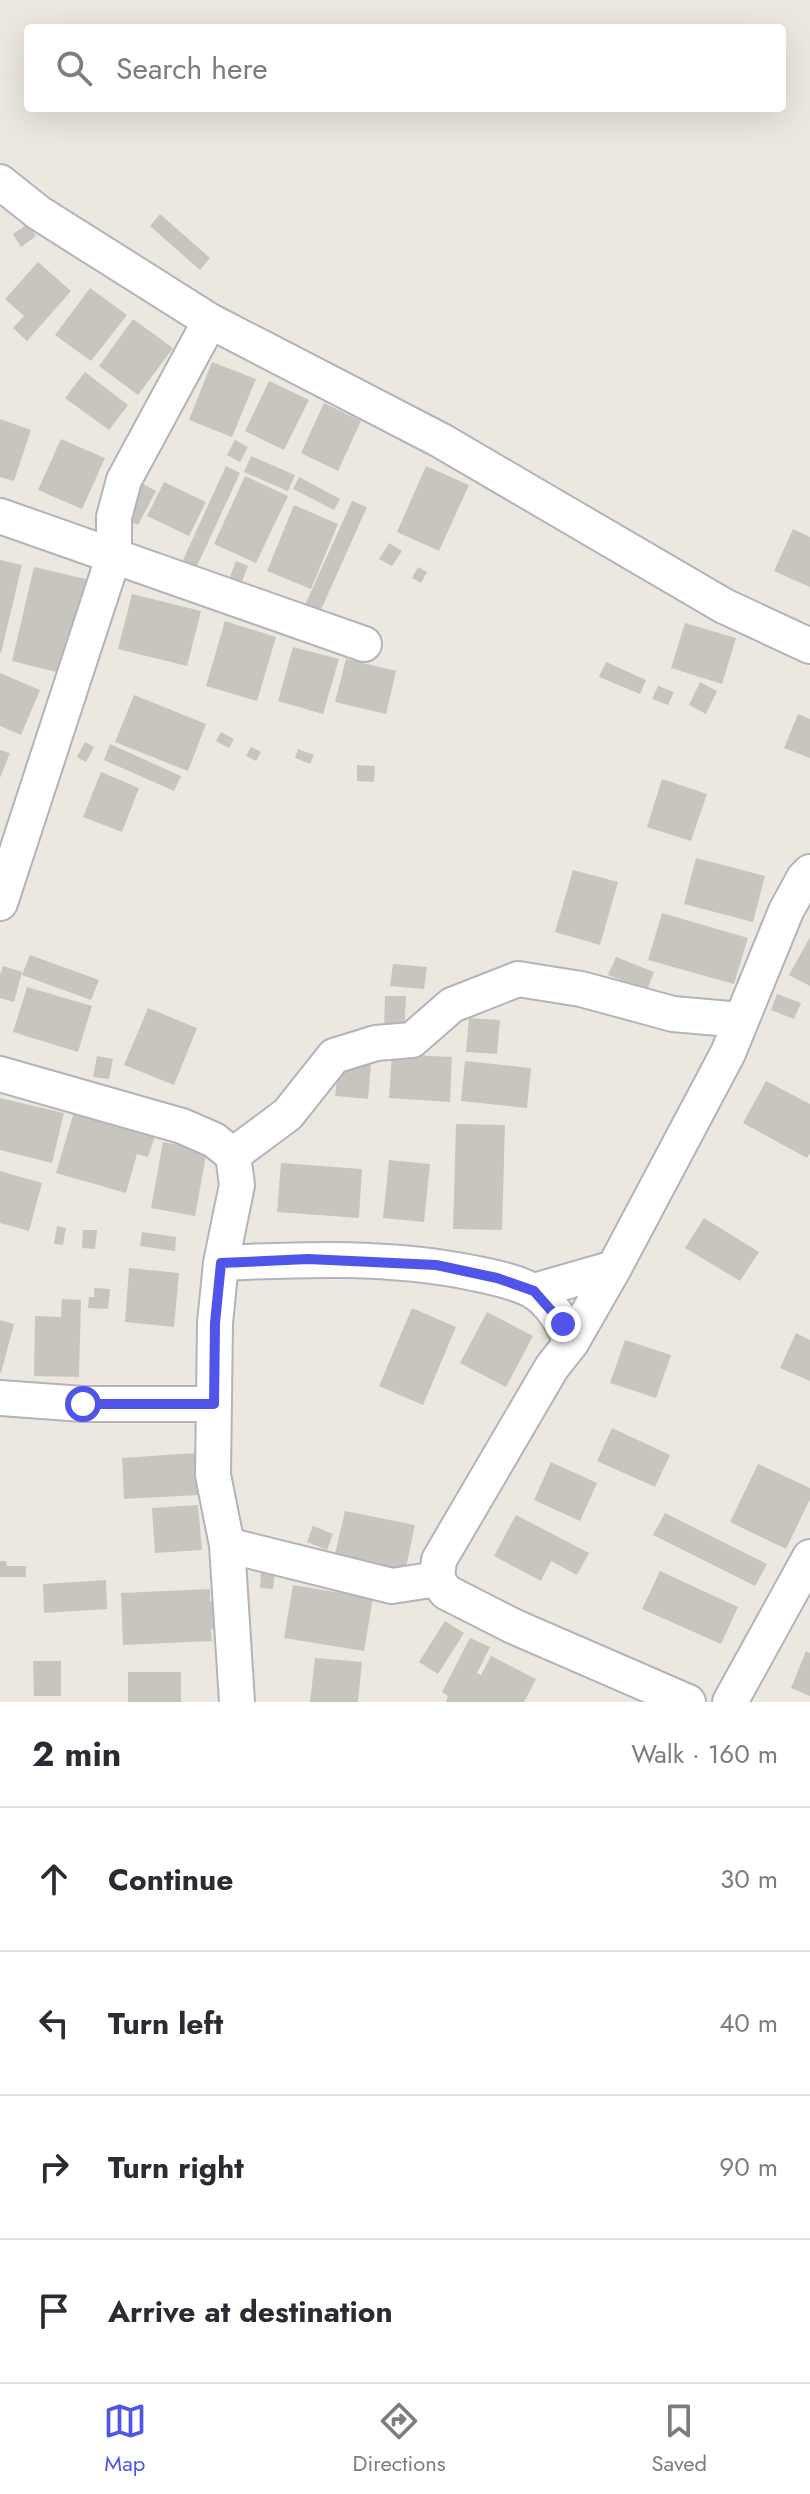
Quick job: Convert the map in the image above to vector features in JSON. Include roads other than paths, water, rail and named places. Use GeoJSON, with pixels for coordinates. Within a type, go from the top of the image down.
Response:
{"type":"FeatureCollection","features":[{"type":"Feature","properties":{"kind":"street"},"geometry":{"type":"LineString","coordinates":[[0,182],[39,213],[210,321],[440,440],[724,606],[810,646]]}},
{"type":"Feature","properties":{"kind":"street"},"geometry":{"type":"LineString","coordinates":[[0,903],[114,555],[114,517],[124,480],[210,321]]}},
{"type":"Feature","properties":{"kind":"street"},"geometry":{"type":"LineString","coordinates":[[0,516],[364,644]]}},
{"type":"Feature","properties":{"kind":"street"},"geometry":{"type":"LineString","coordinates":[[688,1702],[515,1627],[446,1592],[437,1579],[439,1560],[614,1268],[728,1053],[786,911],[810,872]]}},
{"type":"Feature","properties":{"kind":"street"},"geometry":{"type":"LineString","coordinates":[[233,1155],[288,1114],[334,1056],[376,1043],[412,1040],[452,1005],[518,979],[581,989],[673,1014],[741,1020]]}},
{"type":"Feature","properties":{"kind":"street"},"geometry":{"type":"LineString","coordinates":[[0,1074],[182,1126],[214,1140],[233,1155],[237,1185],[221,1263],[215,1323],[213,1475],[227,1545],[237,1702]]}},
{"type":"Feature","properties":{"kind":"street"},"geometry":{"type":"LineString","coordinates":[[221,1263],[308,1259],[436,1265],[497,1278],[534,1291],[563,1324],[571,1343]]}},
{"type":"Feature","properties":{"kind":"street"},"geometry":{"type":"LineString","coordinates":[[534,1291],[614,1268]]}},
{"type":"Feature","properties":{"kind":"street"},"geometry":{"type":"LineString","coordinates":[[0,1398],[83,1404],[214,1404]]}},
{"type":"Feature","properties":{"kind":"street"},"geometry":{"type":"LineString","coordinates":[[227,1545],[392,1586],[437,1579]]}},
{"type":"Feature","properties":{"kind":"street"},"geometry":{"type":"LineString","coordinates":[[730,1702],[810,1557]]}}]}
